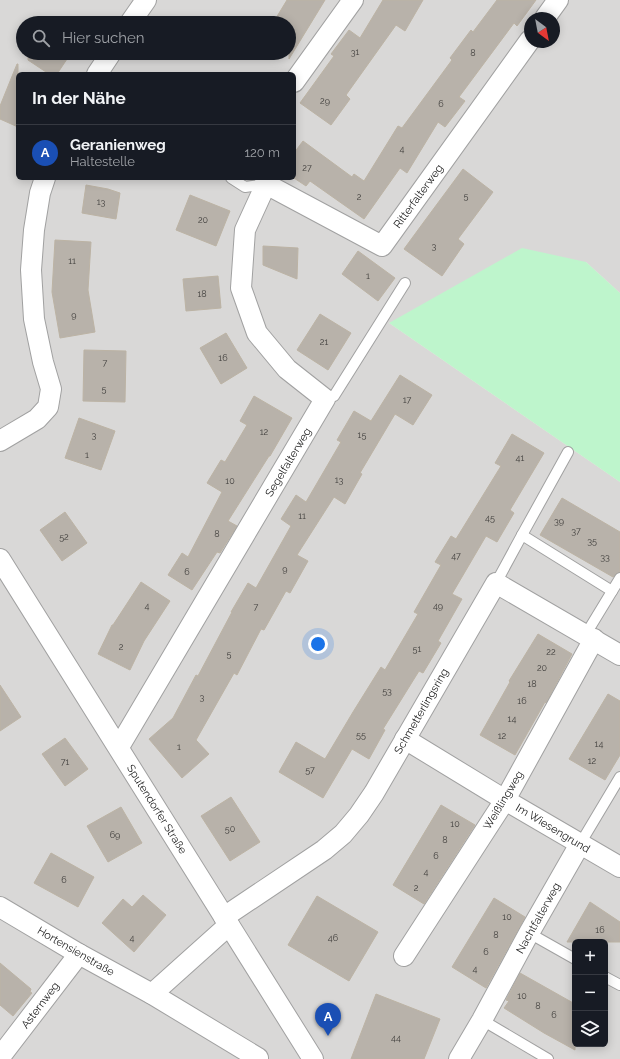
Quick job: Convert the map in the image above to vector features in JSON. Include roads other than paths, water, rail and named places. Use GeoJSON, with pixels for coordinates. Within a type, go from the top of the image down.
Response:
{"type":"FeatureCollection","features":[{"type":"Feature","properties":{"kind":"street"},"geometry":{"type":"LineString","coordinates":[[135,16],[146,0]]}},
{"type":"Feature","properties":{"kind":"street"},"geometry":{"type":"LineString","coordinates":[[296,79],[353,0]]}},
{"type":"Feature","properties":{"kind":"street"},"geometry":{"type":"LineString","coordinates":[[549,12],[558,0]]}},
{"type":"Feature","properties":{"kind":"street","name":"Ritterfalterweg"},"geometry":{"type":"LineString","coordinates":[[265,181],[382,246],[524,48]]}},
{"type":"Feature","properties":{"kind":"street"},"geometry":{"type":"LineString","coordinates":[[98,72],[106,60]]}},
{"type":"Feature","properties":{"kind":"street"},"geometry":{"type":"LineString","coordinates":[[0,441],[37,419],[48,407],[51,389],[43,362],[34,318],[31,270],[34,230],[40,193],[44,180]]}},
{"type":"Feature","properties":{"kind":"street"},"geometry":{"type":"LineString","coordinates":[[265,181],[245,230],[241,288],[257,333],[287,369],[325,399]]}},
{"type":"Feature","properties":{"kind":"street","name":"Segelfalterweg"},"geometry":{"type":"LineString","coordinates":[[118,747],[325,399]]}},
{"type":"Feature","properties":{"kind":"street","name":"Sputendorfer Straße"},"geometry":{"type":"LineString","coordinates":[[0,559],[313,1059]]}},
{"type":"Feature","properties":{"kind":"street"},"geometry":{"type":"LineString","coordinates":[[496,583],[620,655]]}},
{"type":"Feature","properties":{"kind":"street","name":"Schmetterlingsring"},"geometry":{"type":"LineString","coordinates":[[227,921],[324,850],[343,834],[359,815],[374,793],[496,583]]}},
{"type":"Feature","properties":{"kind":"street","name":"Weißlingweg"},"geometry":{"type":"LineString","coordinates":[[404,956],[505,800],[590,637]]}},
{"type":"Feature","properties":{"kind":"street","name":"Im Wiesengrund"},"geometry":{"type":"LineString","coordinates":[[405,739],[505,800],[620,867]]}},
{"type":"Feature","properties":{"kind":"street","name":"Nachtfalterweg"},"geometry":{"type":"LineString","coordinates":[[459,1059],[580,844]]}},
{"type":"Feature","properties":{"kind":"street","name":"Hortensienstraße"},"geometry":{"type":"LineString","coordinates":[[0,908],[152,994],[258,1058]]}},
{"type":"Feature","properties":{"kind":"street"},"geometry":{"type":"LineString","coordinates":[[152,994],[227,921]]}},
{"type":"Feature","properties":{"kind":"street","name":"Asternweg"},"geometry":{"type":"LineString","coordinates":[[0,1057],[79,954]]}},
{"type":"Feature","properties":{"kind":"lane"},"geometry":{"type":"LineString","coordinates":[[234,180],[245,187],[265,181]]}},
{"type":"Feature","properties":{"kind":"lane"},"geometry":{"type":"LineString","coordinates":[[325,399],[334,396],[405,283]]}},
{"type":"Feature","properties":{"kind":"lane"},"geometry":{"type":"LineString","coordinates":[[496,583],[568,452]]}},
{"type":"Feature","properties":{"kind":"lane"},"geometry":{"type":"LineString","coordinates":[[522,535],[612,591]]}},
{"type":"Feature","properties":{"kind":"lane"},"geometry":{"type":"LineString","coordinates":[[590,637],[612,591],[620,578]]}},
{"type":"Feature","properties":{"kind":"lane","name":"Nachtfalterweg"},"geometry":{"type":"LineString","coordinates":[[580,844],[620,777]]}},
{"type":"Feature","properties":{"kind":"lane"},"geometry":{"type":"LineString","coordinates":[[529,933],[572,957]]}},
{"type":"Feature","properties":{"kind":"lane"},"geometry":{"type":"LineString","coordinates":[[608,979],[620,985]]}},
{"type":"Feature","properties":{"kind":"lane"},"geometry":{"type":"LineString","coordinates":[[482,1020],[548,1059]]}},
{"type":"Feature","properties":{"kind":"place","name":"Geranienweg"},"geometry":{"type":"Point","coordinates":[328,1036]}}]}
